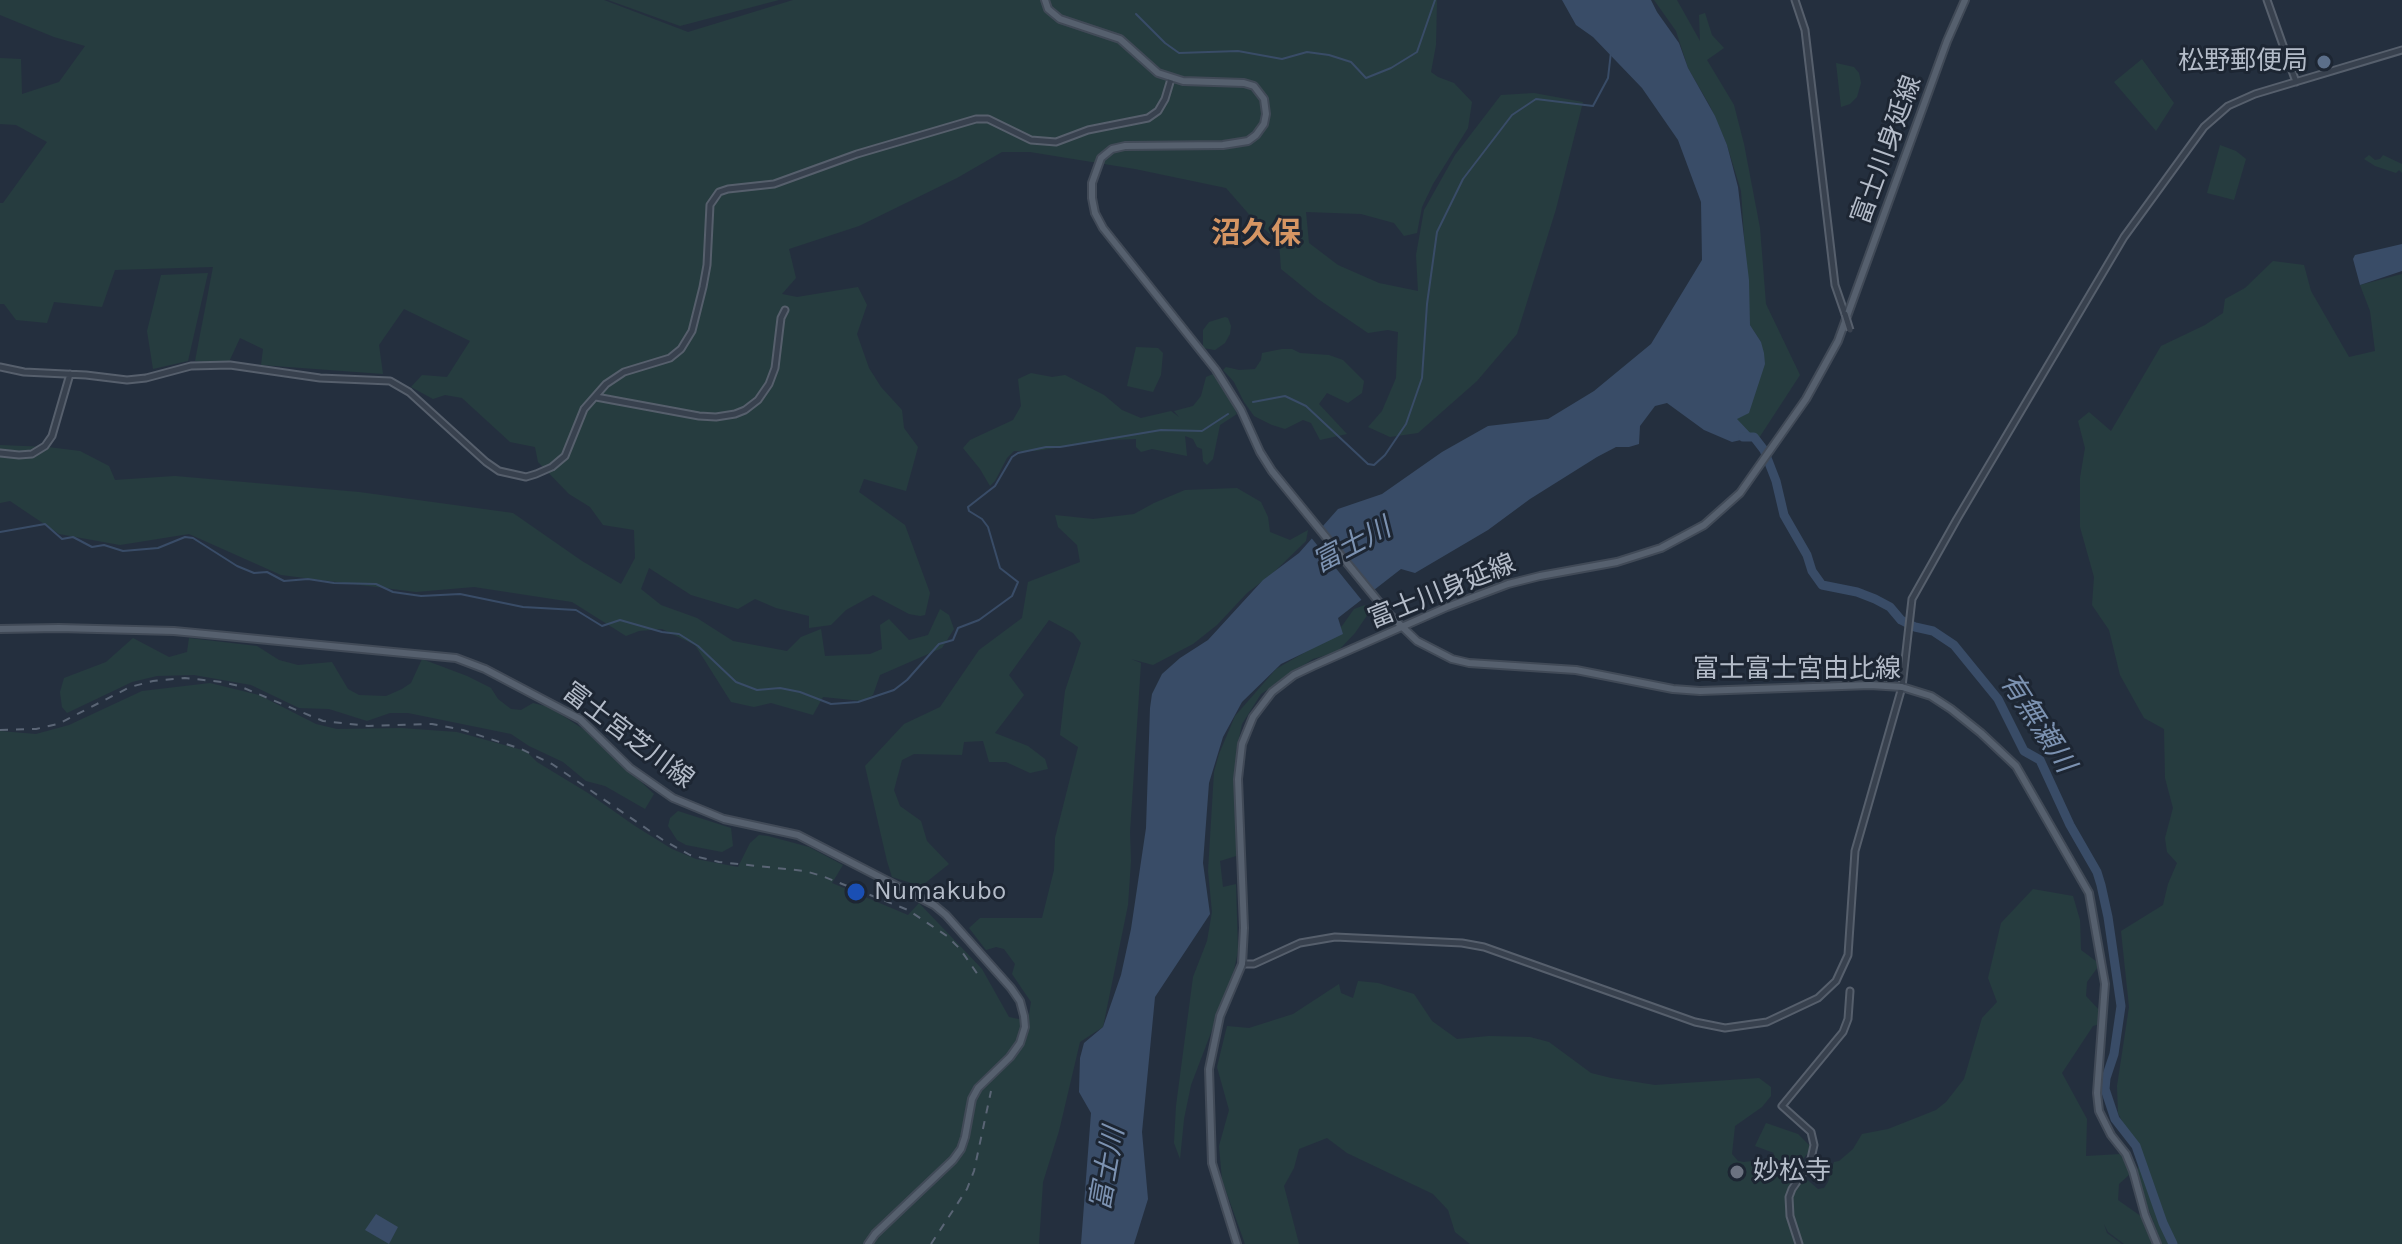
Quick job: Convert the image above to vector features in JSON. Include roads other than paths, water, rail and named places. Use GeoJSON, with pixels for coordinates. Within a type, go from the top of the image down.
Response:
{"type":"FeatureCollection","features":[{"type":"Feature","properties":{"kind":"main road"},"geometry":{"type":"LineString","coordinates":[[1045,0],[1048,9],[1060,19],[1120,39],[1158,73],[1171,79]]}},
{"type":"Feature","properties":{"kind":"main road","name":"富士川身延線"},"geometry":{"type":"LineString","coordinates":[[1237,1244],[1212,1163],[1209,1069],[1217,1027],[1242,964],[1244,928],[1238,779],[1242,744],[1261,704],[1294,675],[1447,607],[1508,584],[1617,562],[1661,548],[1704,525],[1740,493],[1775,447],[1813,388],[1838,341],[1947,41],[1965,0]]}},
{"type":"Feature","properties":{"kind":"main road","name":"富士富士宮由比線"},"geometry":{"type":"LineString","coordinates":[[1171,79],[1254,86],[1264,99],[1264,124],[1248,141],[1233,144],[1125,146],[1112,149],[1101,158],[1092,183],[1095,213],[1103,228],[1216,370],[1241,410],[1260,452],[1299,506],[1387,612],[1417,641],[1452,659],[1469,663],[1576,670],[1673,689],[1902,687],[1931,696],[1959,715],[2008,757],[2087,886],[2105,984],[2097,1093],[2099,1111],[2111,1135],[2126,1154],[2157,1244]]}},
{"type":"Feature","properties":{"kind":"main road","name":"富士宮芝川線"},"geometry":{"type":"LineString","coordinates":[[0,629],[174,631],[456,658],[485,669],[580,719],[630,768],[673,798],[724,819],[798,835],[934,905],[1011,988],[1020,1001],[1025,1027],[1020,1043],[1010,1057],[978,1088],[972,1099],[961,1149],[868,1244]]}},
{"type":"Feature","properties":{"kind":"street"},"geometry":{"type":"LineString","coordinates":[[1795,0],[1805,30],[1835,285],[1850,330]]}},
{"type":"Feature","properties":{"kind":"street"},"geometry":{"type":"LineString","coordinates":[[2267,0],[2296,82]]}},
{"type":"Feature","properties":{"kind":"street"},"geometry":{"type":"LineString","coordinates":[[1242,964],[1254,964],[1281,950],[1321,939],[1350,937],[1446,941],[1484,947],[1711,1027],[1742,1027],[1767,1022],[1818,998],[1836,981],[1851,943],[1855,851],[1902,687],[1912,599],[2124,237],[2204,127],[2219,112],[2241,99],[2402,50]]}},
{"type":"Feature","properties":{"kind":"street"},"geometry":{"type":"LineString","coordinates":[[0,367],[24,372],[127,380],[191,366],[230,365],[320,378],[390,381],[409,392],[486,462],[499,471],[526,477],[552,467],[565,456],[584,409],[606,384],[624,372],[670,358],[681,349],[692,331],[707,265],[710,205],[719,192],[774,184],[857,154],[976,119],[988,119],[1031,140],[1056,142],[1088,130],[1148,118],[1158,111],[1171,79]]}},
{"type":"Feature","properties":{"kind":"street"},"geometry":{"type":"LineString","coordinates":[[595,396],[699,416],[716,417],[745,410],[758,400],[769,384],[775,368],[781,318],[785,310]]}},
{"type":"Feature","properties":{"kind":"street"},"geometry":{"type":"LineString","coordinates":[[0,453],[32,454],[45,446],[52,436],[70,374]]}},
{"type":"Feature","properties":{"kind":"street"},"geometry":{"type":"LineString","coordinates":[[1799,1244],[1790,1216],[1789,1197],[1810,1163],[1814,1145],[1811,1132],[1782,1106],[1843,1032],[1848,1019],[1850,991]]}},
{"type":"Feature","properties":{"kind":"water","name":"富士川"},"geometry":{"type":"Polygon","coordinates":[[[1562,0],[1651,0],[1679,43],[1688,68],[1715,116],[1727,145],[1738,187],[1749,280],[1750,325],[1764,353],[1765,364],[1749,413],[1737,419],[1754,437],[1732,442],[1704,430],[1667,403],[1655,406],[1640,426],[1639,444],[1616,447],[1597,457],[1488,530],[1415,573],[1401,569],[1338,618],[1343,634],[1281,664],[1242,702],[1223,737],[1209,783],[1203,863],[1210,914],[1155,997],[1142,1132],[1148,1199],[1134,1244],[1081,1244],[1091,1113],[1079,1092],[1080,1058],[1084,1043],[1103,1027],[1121,975],[1131,929],[1146,828],[1150,708],[1152,694],[1162,674],[1208,640],[1263,580],[1299,553],[1338,509],[1382,494],[1442,452],[1488,426],[1548,419],[1594,391],[1651,344],[1702,260],[1701,202],[1678,140],[1642,88],[1593,37],[1576,25],[1562,0]]]}},
{"type":"Feature","properties":{"kind":"water"},"geometry":{"type":"Polygon","coordinates":[[[2402,244],[2402,271],[2360,285],[2353,259],[2355,255],[2402,244]]]}},
{"type":"Feature","properties":{"kind":"water"},"geometry":{"type":"Polygon","coordinates":[[[376,1214],[398,1227],[389,1244],[365,1230],[376,1214]]]}},
{"type":"Feature","properties":{"kind":"waterway"},"geometry":{"type":"LineString","coordinates":[[1136,14],[1179,53],[1238,51],[1282,59],[1307,52],[1351,62],[1366,78],[1391,68],[1417,52],[1435,0]]}},
{"type":"Feature","properties":{"kind":"waterway"},"geometry":{"type":"LineString","coordinates":[[1253,402],[1285,396],[1306,406],[1368,464],[1374,465],[1385,455],[1406,424],[1422,378],[1427,304],[1437,232],[1463,179],[1512,115],[1536,99],[1593,106],[1608,78],[1611,52]]}},
{"type":"Feature","properties":{"kind":"waterway"},"geometry":{"type":"LineString","coordinates":[[0,532],[45,524],[62,539],[73,537],[92,547],[104,545],[123,551],[158,548],[185,537],[193,538],[237,566],[254,573],[267,572],[284,581],[308,579],[376,584],[393,592],[421,596],[460,594],[523,607],[576,610],[602,626],[620,620],[679,634],[698,646],[736,682],[757,690],[780,688],[831,704],[858,702],[894,690],[939,644],[953,640],[958,628],[979,620],[1012,596],[1018,582],[1000,568],[988,527],[968,507],[995,486],[1012,457],[1046,447],[1161,430],[1202,431],[1228,414]]}},
{"type":"Feature","properties":{"kind":"waterway","name":"有無瀬川"},"geometry":{"type":"LineString","coordinates":[[1743,437],[1754,437],[1764,450],[1784,515],[1822,585],[1875,599],[1890,607],[1901,620],[1933,631],[1954,645],[1998,699],[2024,751],[2040,760],[2101,885],[2121,1006],[2105,1089],[2115,1119],[2136,1146],[2173,1244]]}},
{"type":"Feature","properties":{"kind":"railway"},"geometry":{"type":"LineString","coordinates":[[0,730],[36,729],[58,724],[130,687],[185,678],[239,686],[323,721],[368,726],[432,724],[463,730],[521,749],[552,764],[690,855],[719,862],[805,871],[908,910],[947,936],[981,979]]}},
{"type":"Feature","properties":{"kind":"railway"},"geometry":{"type":"LineString","coordinates":[[931,1244],[967,1189],[974,1171],[991,1091]]}},
{"type":"Feature","properties":{"kind":"place","name":"松野郵便局"},"geometry":{"type":"Point","coordinates":[2324,62]}},
{"type":"Feature","properties":{"kind":"place","name":"Numakubo"},"geometry":{"type":"Point","coordinates":[856,892]}},
{"type":"Feature","properties":{"kind":"place","name":"妙松寺"},"geometry":{"type":"Point","coordinates":[1737,1172]}},
{"type":"Feature","properties":{"kind":"district","name":"沼久保"},"geometry":{"type":"Point","coordinates":[1256,234]}}]}
